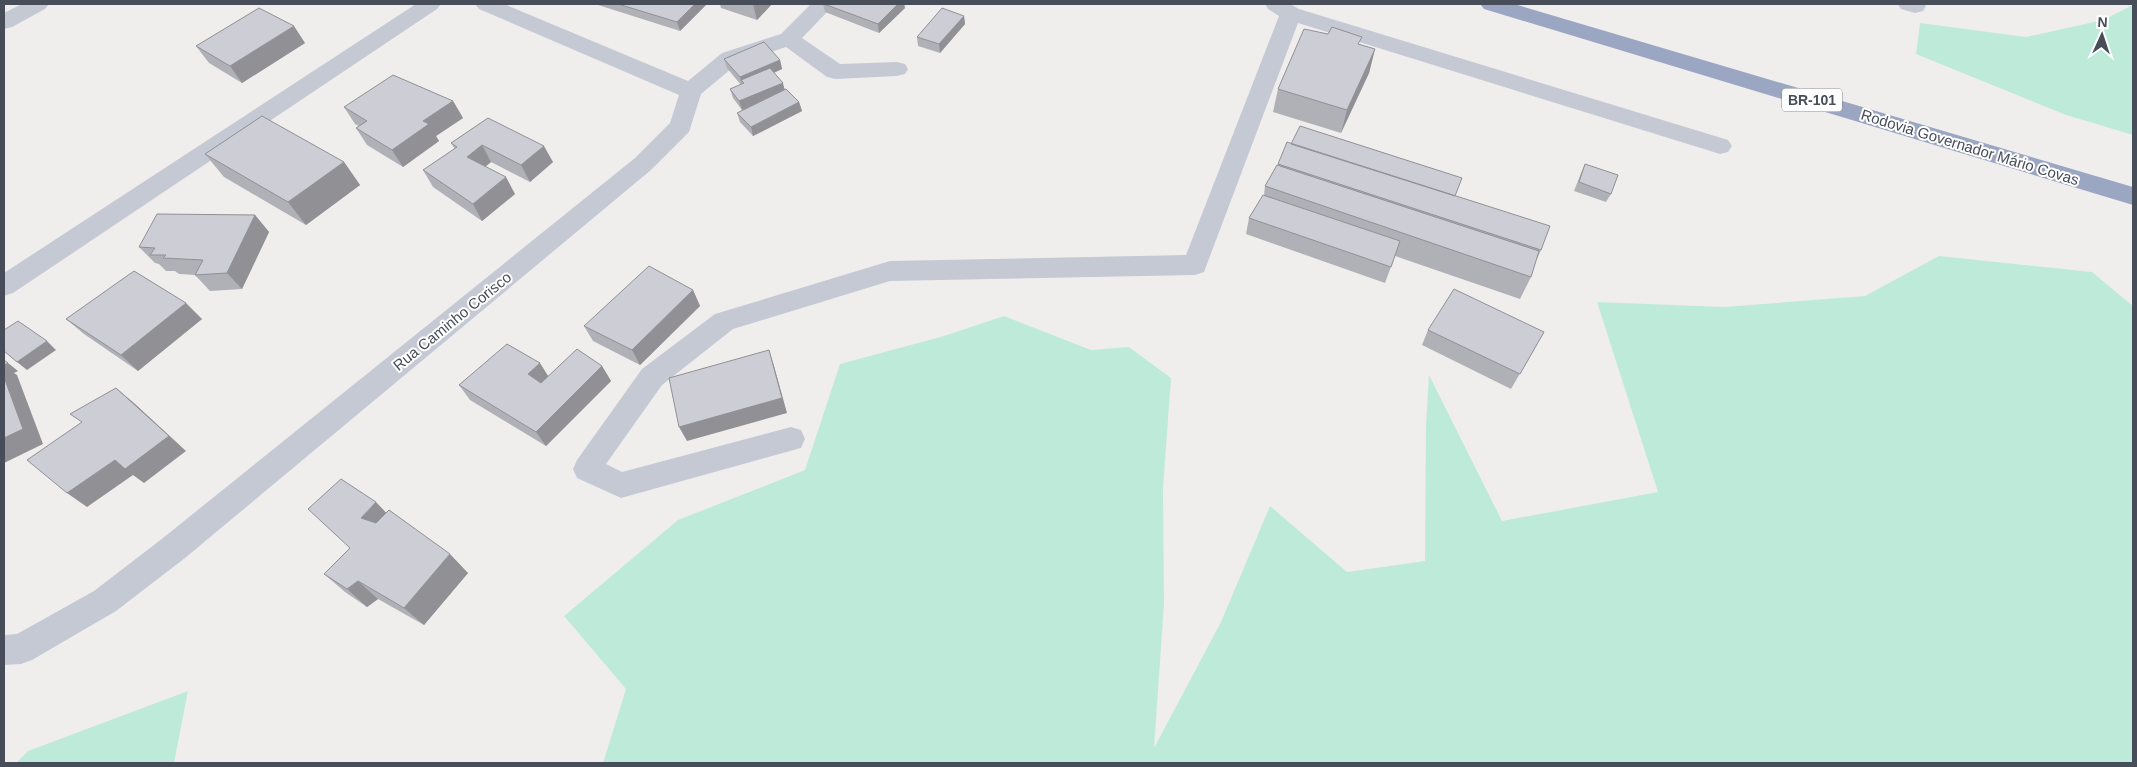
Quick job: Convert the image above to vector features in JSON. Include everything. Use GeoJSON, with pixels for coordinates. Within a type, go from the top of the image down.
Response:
{"type":"FeatureCollection","features":[{"type":"Feature","properties":{"kind":"highway","name":"Rodovia Governador Mário Covas"},"geometry":{"type":"LineString","coordinates":[[1491,4],[2133,196]]}},
{"type":"Feature","properties":{"kind":"street"},"geometry":{"type":"LineString","coordinates":[[4,22],[38,4]]}},
{"type":"Feature","properties":{"kind":"street"},"geometry":{"type":"LineString","coordinates":[[4,286],[430,4]]}},
{"type":"Feature","properties":{"kind":"street"},"geometry":{"type":"LineString","coordinates":[[486,4],[691,91],[730,58],[789,39],[818,10]]}},
{"type":"Feature","properties":{"kind":"street"},"geometry":{"type":"LineString","coordinates":[[791,439],[621,485],[587,469],[652,377],[724,322],[890,271],[1195,265],[1283,9],[1720,146]]}},
{"type":"Feature","properties":{"kind":"street"},"geometry":{"type":"LineString","coordinates":[[789,39],[835,72],[897,69]]}},
{"type":"Feature","properties":{"kind":"street","name":"Rua Caminho Corisco"},"geometry":{"type":"LineString","coordinates":[[4,650],[21,649],[105,601],[182,542],[643,164],[681,126],[691,91]]}},
{"type":"Feature","properties":{"kind":"green space"},"geometry":{"type":"Polygon","coordinates":[[[2133,5],[2133,135],[2066,115],[1916,54],[1920,23],[2026,37],[2103,20],[2133,5]]]}},
{"type":"Feature","properties":{"kind":"green space"},"geometry":{"type":"Polygon","coordinates":[[[1939,256],[2092,272],[2133,306],[2133,763],[603,763],[626,689],[564,616],[678,520],[805,470],[840,364],[944,336],[1004,316],[1091,350],[1129,347],[1171,378],[1163,489],[1164,604],[1154,748],[1221,622],[1270,506],[1347,572],[1425,561],[1426,425],[1429,375],[1502,521],[1658,492],[1597,302],[1724,307],[1865,296],[1939,256]]]}},
{"type":"Feature","properties":{"kind":"green space"},"geometry":{"type":"Polygon","coordinates":[[[188,691],[174,763],[16,763],[28,751],[188,691]]]}},
{"type":"Feature","properties":{"kind":"building"},"geometry":{"type":"Polygon","coordinates":[[[618,4],[695,4],[677,22],[618,4]]]}},
{"type":"Feature","properties":{"kind":"building"},"geometry":{"type":"Polygon","coordinates":[[[824,4],[898,4],[878,24],[824,4]]]}},
{"type":"Feature","properties":{"kind":"building"},"geometry":{"type":"Polygon","coordinates":[[[259,8],[294,26],[230,66],[196,46],[259,8]]]}},
{"type":"Feature","properties":{"kind":"building"},"geometry":{"type":"Polygon","coordinates":[[[942,8],[964,16],[939,44],[917,37],[942,8]]]}},
{"type":"Feature","properties":{"kind":"building"},"geometry":{"type":"Polygon","coordinates":[[[1332,27],[1362,37],[1358,44],[1375,49],[1347,110],[1278,89],[1304,29],[1328,34],[1332,27]]]}},
{"type":"Feature","properties":{"kind":"building"},"geometry":{"type":"Polygon","coordinates":[[[764,42],[780,60],[740,77],[724,59],[764,42]]]}},
{"type":"Feature","properties":{"kind":"building"},"geometry":{"type":"Polygon","coordinates":[[[770,68],[783,83],[739,101],[730,89],[744,83],[741,80],[770,68]]]}},
{"type":"Feature","properties":{"kind":"building"},"geometry":{"type":"Polygon","coordinates":[[[393,75],[453,101],[423,121],[429,124],[392,150],[356,128],[367,121],[344,107],[393,75]]]}},
{"type":"Feature","properties":{"kind":"building"},"geometry":{"type":"Polygon","coordinates":[[[786,89],[799,102],[751,127],[737,113],[786,89]]]}},
{"type":"Feature","properties":{"kind":"building"},"geometry":{"type":"Polygon","coordinates":[[[262,116],[344,162],[288,202],[205,154],[262,116]]]}},
{"type":"Feature","properties":{"kind":"building"},"geometry":{"type":"Polygon","coordinates":[[[488,118],[544,146],[521,165],[482,145],[467,157],[506,177],[473,204],[423,170],[457,147],[451,143],[488,118]]]}},
{"type":"Feature","properties":{"kind":"building"},"geometry":{"type":"Polygon","coordinates":[[[1300,126],[1462,178],[1455,196],[1291,144],[1300,126]]]}},
{"type":"Feature","properties":{"kind":"building"},"geometry":{"type":"Polygon","coordinates":[[[1287,142],[1550,226],[1541,250],[1278,164],[1287,142]]]}},
{"type":"Feature","properties":{"kind":"building"},"geometry":{"type":"Polygon","coordinates":[[[1585,164],[1618,175],[1611,194],[1579,182],[1585,164]]]}},
{"type":"Feature","properties":{"kind":"building"},"geometry":{"type":"Polygon","coordinates":[[[1277,165],[1539,251],[1531,277],[1265,186],[1277,165]]]}},
{"type":"Feature","properties":{"kind":"building"},"geometry":{"type":"Polygon","coordinates":[[[1263,195],[1400,241],[1391,267],[1249,218],[1263,195]]]}},
{"type":"Feature","properties":{"kind":"building"},"geometry":{"type":"Polygon","coordinates":[[[157,214],[255,215],[227,273],[195,275],[203,260],[163,258],[166,255],[150,255],[155,248],[139,247],[157,214]]]}},
{"type":"Feature","properties":{"kind":"building"},"geometry":{"type":"Polygon","coordinates":[[[649,266],[693,290],[632,350],[584,326],[649,266]]]}},
{"type":"Feature","properties":{"kind":"building"},"geometry":{"type":"Polygon","coordinates":[[[134,271],[186,303],[121,355],[66,319],[134,271]]]}},
{"type":"Feature","properties":{"kind":"building"},"geometry":{"type":"Polygon","coordinates":[[[1454,289],[1544,332],[1520,374],[1428,330],[1454,289]]]}},
{"type":"Feature","properties":{"kind":"building"},"geometry":{"type":"Polygon","coordinates":[[[18,321],[47,341],[17,362],[4,351],[4,330],[18,321]]]}},
{"type":"Feature","properties":{"kind":"building"},"geometry":{"type":"Polygon","coordinates":[[[507,344],[540,363],[528,374],[541,383],[577,349],[602,366],[536,432],[459,385],[507,344]]]}},
{"type":"Feature","properties":{"kind":"building"},"geometry":{"type":"Polygon","coordinates":[[[769,350],[782,398],[679,427],[669,378],[769,350]]]}},
{"type":"Feature","properties":{"kind":"building"},"geometry":{"type":"Polygon","coordinates":[[[4,377],[23,429],[4,438],[4,377]]]}},
{"type":"Feature","properties":{"kind":"building"},"geometry":{"type":"Polygon","coordinates":[[[116,388],[169,436],[125,469],[115,460],[67,493],[27,460],[82,422],[70,414],[116,388]]]}},
{"type":"Feature","properties":{"kind":"building"},"geometry":{"type":"Polygon","coordinates":[[[341,479],[376,502],[361,518],[376,523],[389,510],[450,554],[404,608],[358,581],[347,589],[324,574],[350,548],[308,509],[341,479]]]}}]}
